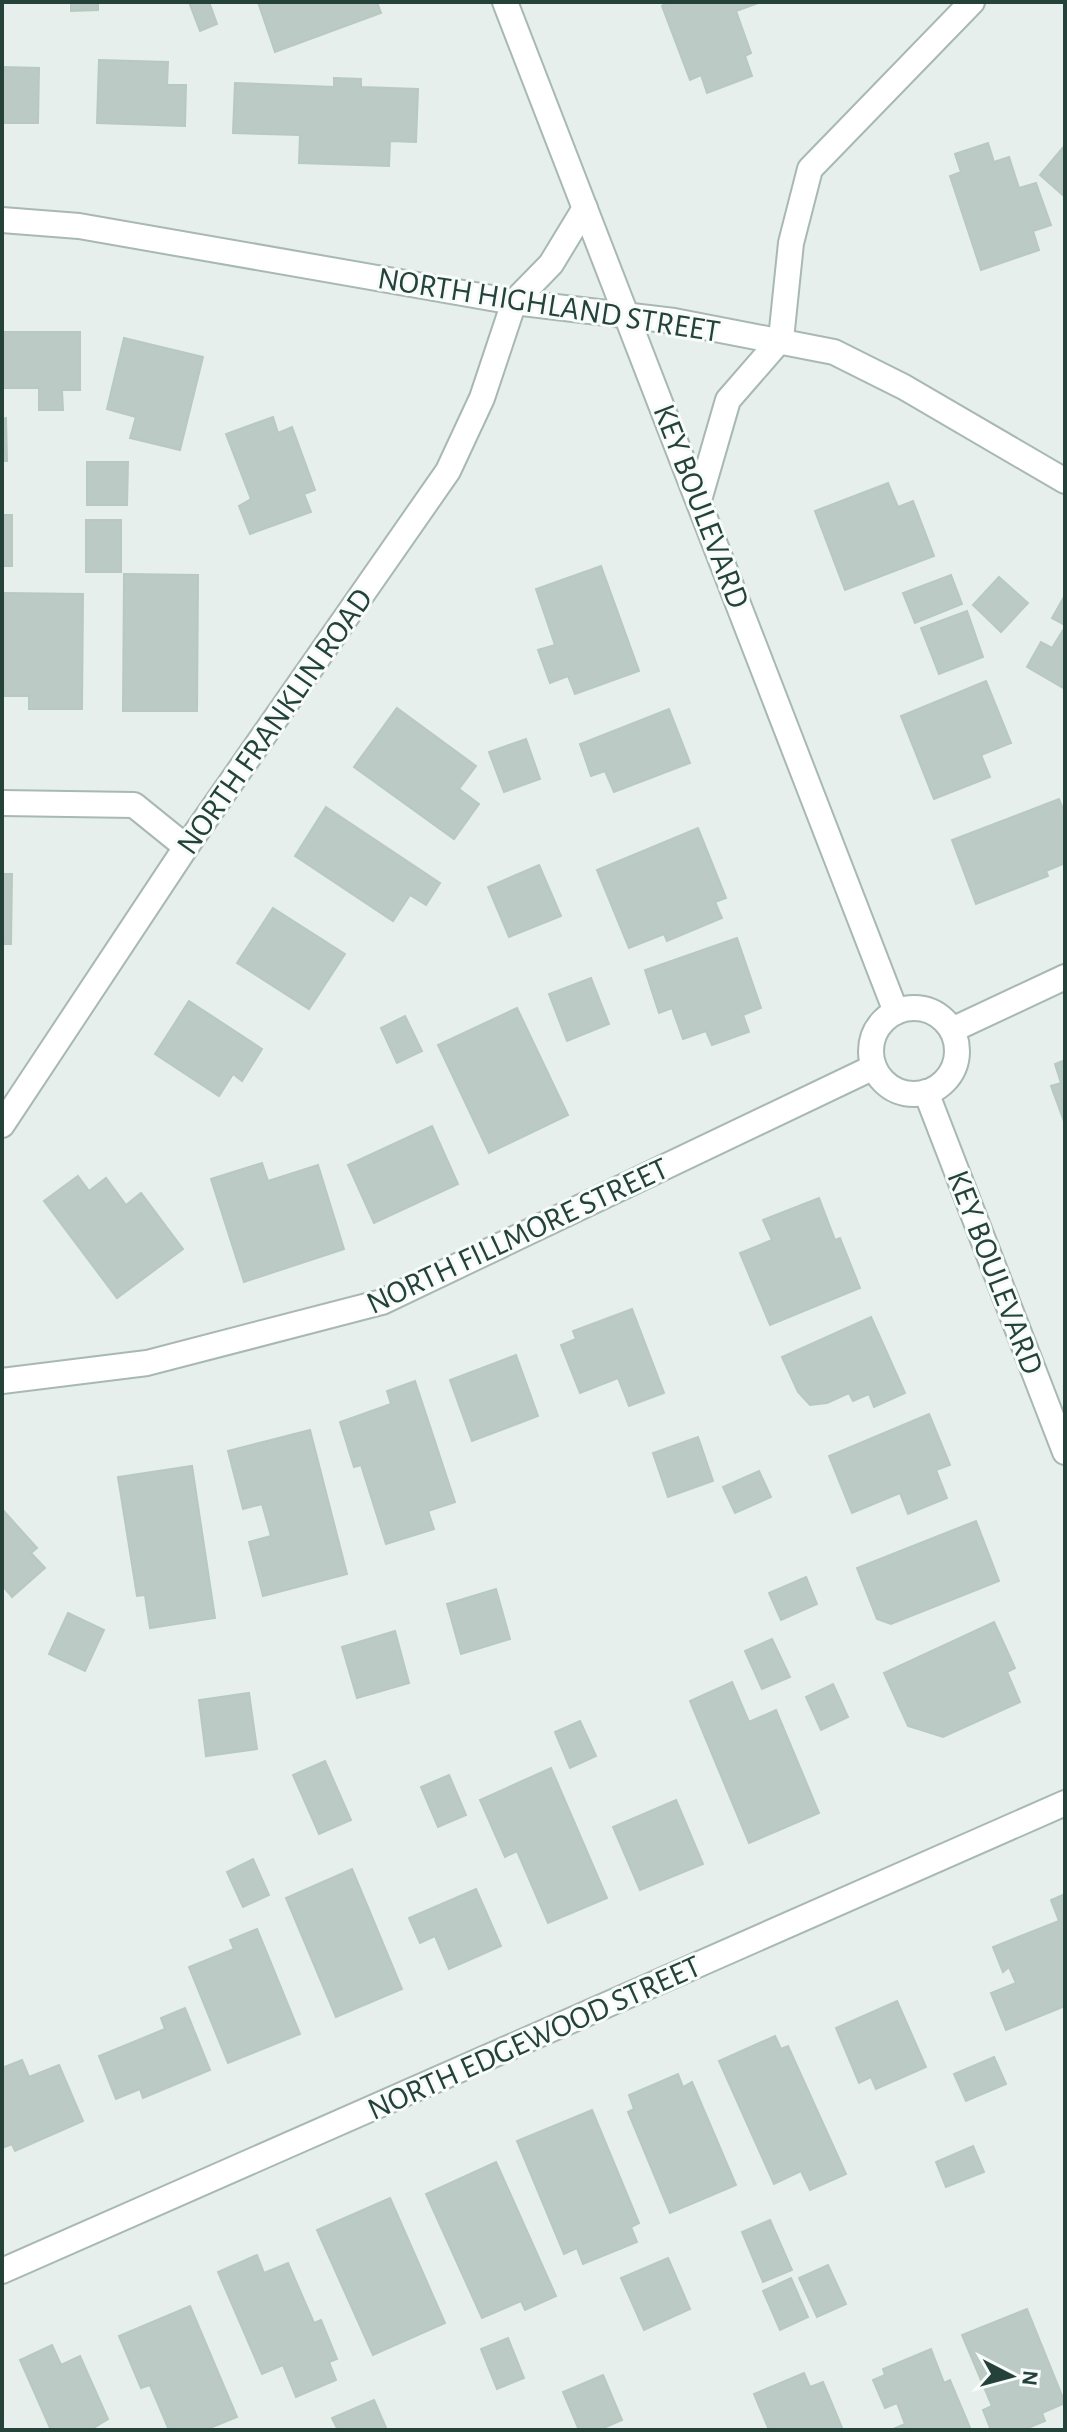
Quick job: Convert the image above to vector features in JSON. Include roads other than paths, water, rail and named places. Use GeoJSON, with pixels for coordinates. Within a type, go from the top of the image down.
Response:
{"type":"FeatureCollection","features":[{"type":"Feature","properties":{"kind":"street","name":"KEY BOULEVARD"},"geometry":{"type":"LineString","coordinates":[[505,2],[896,1012]]}},
{"type":"Feature","properties":{"kind":"street"},"geometry":{"type":"LineString","coordinates":[[699,500],[728,400],[781,339],[791,243],[810,169],[972,2]]}},
{"type":"Feature","properties":{"kind":"street"},"geometry":{"type":"LineString","coordinates":[[514,302],[551,264],[585,208]]}},
{"type":"Feature","properties":{"kind":"street","name":"NORTH HIGHLAND STREET"},"geometry":{"type":"LineString","coordinates":[[2,220],[79,226],[514,302],[781,339],[834,352],[904,387],[1065,481]]}},
{"type":"Feature","properties":{"kind":"street","name":"NORTH FRANKLIN ROAD"},"geometry":{"type":"LineString","coordinates":[[2,1125],[186,847],[448,471],[482,398],[514,302]]}},
{"type":"Feature","properties":{"kind":"street"},"geometry":{"type":"LineString","coordinates":[[2,803],[134,805],[186,847]]}},
{"type":"Feature","properties":{"kind":"street"},"geometry":{"type":"LineString","coordinates":[[952,1030],[1065,977]]}},
{"type":"Feature","properties":{"kind":"street"},"geometry":{"type":"LineString","coordinates":[[927,1009],[941,1017],[952,1030],[957,1043],[955,1066],[947,1079],[926,1092],[911,1094],[896,1090],[874,1067],[871,1050],[874,1035],[883,1021],[896,1012],[927,1009]]}},
{"type":"Feature","properties":{"kind":"street","name":"NORTH FILLMORE STREET"},"geometry":{"type":"LineString","coordinates":[[2,1381],[147,1363],[382,1302],[874,1067]]}},
{"type":"Feature","properties":{"kind":"street","name":"KEY BOULEVARD"},"geometry":{"type":"LineString","coordinates":[[926,1092],[1065,1452]]}},
{"type":"Feature","properties":{"kind":"street","name":"NORTH EDGEWOOD STREET"},"geometry":{"type":"LineString","coordinates":[[2,2271],[1065,1803]]}}]}
